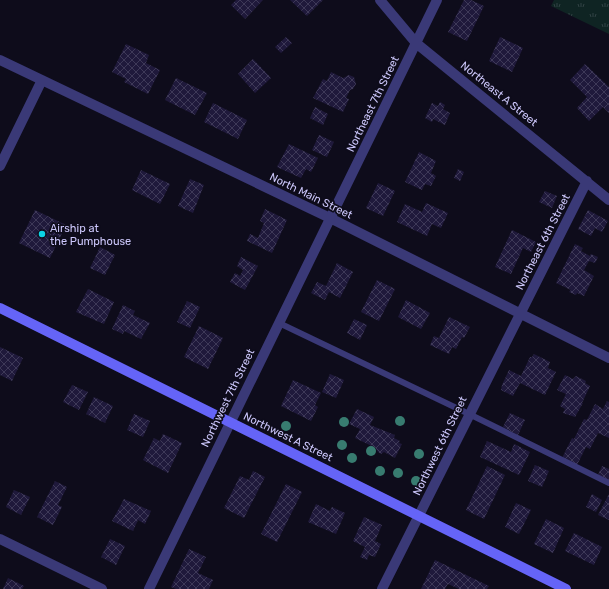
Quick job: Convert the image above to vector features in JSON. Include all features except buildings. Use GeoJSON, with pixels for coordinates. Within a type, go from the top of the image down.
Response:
{"type":"FeatureCollection","features":[{"type":"Feature","properties":{"kind":"street","name":"Northeast A Street"},"geometry":{"type":"LineString","coordinates":[[380,0],[416,43],[609,200]]}},
{"type":"Feature","properties":{"kind":"street","name":"Northeast 7th Street"},"geometry":{"type":"LineString","coordinates":[[330,218],[437,0]]}},
{"type":"Feature","properties":{"kind":"street","name":"North Main Street"},"geometry":{"type":"LineString","coordinates":[[0,60],[330,218],[609,358]]}},
{"type":"Feature","properties":{"kind":"street"},"geometry":{"type":"LineString","coordinates":[[0,166],[42,80]]}},
{"type":"Feature","properties":{"kind":"street","name":"Northeast 6th Street"},"geometry":{"type":"LineString","coordinates":[[520,313],[587,181]]}},
{"type":"Feature","properties":{"kind":"street","name":"Northwest 7th Street"},"geometry":{"type":"LineString","coordinates":[[148,589],[330,218]]}},
{"type":"Feature","properties":{"kind":"street","name":"Northwest A Street"},"geometry":{"type":"LineString","coordinates":[[0,308],[566,589]]}},
{"type":"Feature","properties":{"kind":"street","name":"Northwest 6th Street"},"geometry":{"type":"LineString","coordinates":[[382,589],[520,313]]}},
{"type":"Feature","properties":{"kind":"street"},"geometry":{"type":"LineString","coordinates":[[0,539],[102,589]]}},
{"type":"Feature","properties":{"kind":"lane"},"geometry":{"type":"LineString","coordinates":[[279,323],[470,414],[609,483]]}},
{"type":"Feature","properties":{"kind":"green space"},"geometry":{"type":"Polygon","coordinates":[[[554,0],[609,0],[609,34],[551,6],[554,0]]]}},
{"type":"Feature","properties":{"kind":"place","name":"Airship at the Pumphouse"},"geometry":{"type":"Point","coordinates":[42,234]}}]}
